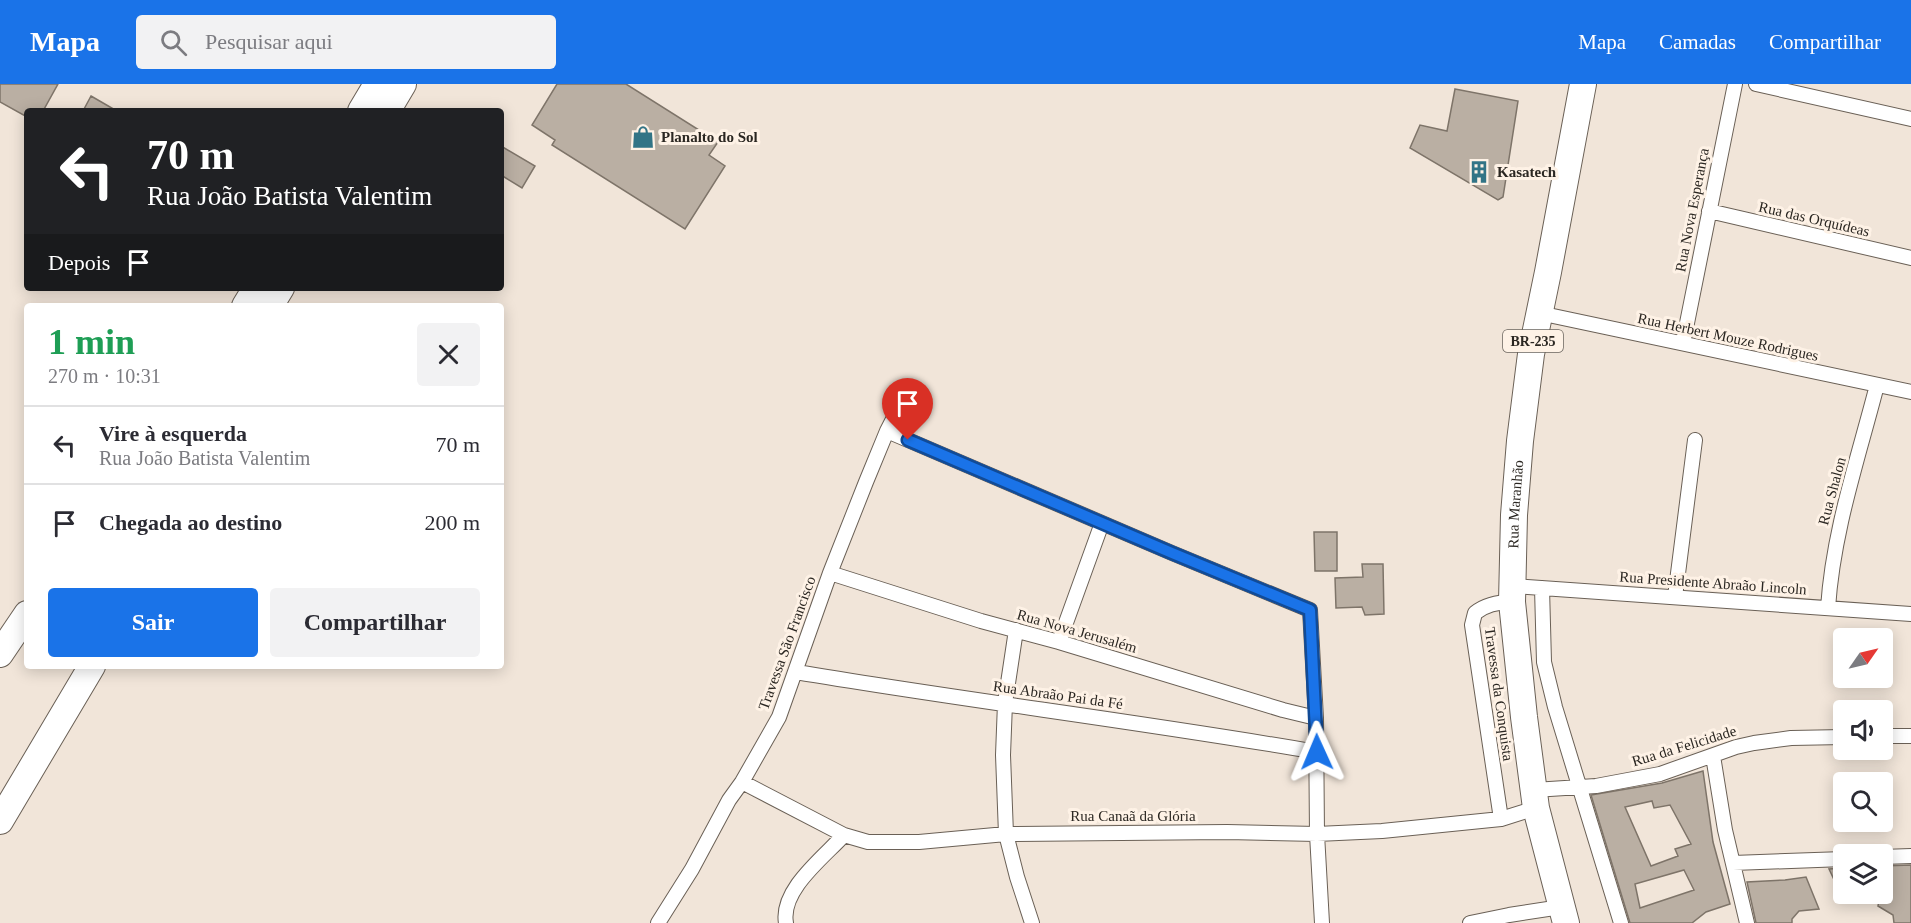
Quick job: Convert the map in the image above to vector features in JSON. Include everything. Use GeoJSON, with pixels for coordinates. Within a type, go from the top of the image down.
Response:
{"type":"FeatureCollection","features":[{"type":"Feature","properties":{"kind":"highway"},"geometry":{"type":"LineString","coordinates":[[363,108],[377,84]]}},
{"type":"Feature","properties":{"kind":"highway"},"geometry":{"type":"LineString","coordinates":[[389,108],[403,84]]}},
{"type":"Feature","properties":{"kind":"highway","name":"Rua Maranhão"},"geometry":{"type":"LineString","coordinates":[[1563,915],[1535,799],[1524,717],[1513,594],[1514,515],[1525,393],[1583,84]]}},
{"type":"Feature","properties":{"kind":"highway"},"geometry":{"type":"LineString","coordinates":[[1,653],[24,618]]}},
{"type":"Feature","properties":{"kind":"highway"},"geometry":{"type":"LineString","coordinates":[[1,653],[24,651]]}},
{"type":"Feature","properties":{"kind":"highway"},"geometry":{"type":"LineString","coordinates":[[69,669],[71,703]]}},
{"type":"Feature","properties":{"kind":"highway"},"geometry":{"type":"LineString","coordinates":[[0,820],[90,669]]}},
{"type":"Feature","properties":{"kind":"street","name":"Rua Nova Esperança"},"geometry":{"type":"LineString","coordinates":[[1683,343],[1735,84]]}},
{"type":"Feature","properties":{"kind":"street"},"geometry":{"type":"LineString","coordinates":[[1756,84],[1911,119]]}},
{"type":"Feature","properties":{"kind":"street","name":"Rua das Orquídeas"},"geometry":{"type":"LineString","coordinates":[[1709,211],[1911,258]]}},
{"type":"Feature","properties":{"kind":"street","name":"Rua Herbert Mouze Rodrigues"},"geometry":{"type":"LineString","coordinates":[[1539,313],[1911,392]]}},
{"type":"Feature","properties":{"kind":"street","name":"Rua Shalon"},"geometry":{"type":"LineString","coordinates":[[1828,608],[1830,573],[1837,537],[1877,385]]}},
{"type":"Feature","properties":{"kind":"street","name":"Travessa São Francisco"},"geometry":{"type":"LineString","coordinates":[[658,923],[692,869],[729,800],[742,782],[779,717],[830,573],[887,431],[906,393]]}},
{"type":"Feature","properties":{"kind":"street"},"geometry":{"type":"LineString","coordinates":[[887,431],[1310,610],[1316,718],[1317,834],[1322,923]]}},
{"type":"Feature","properties":{"kind":"street"},"geometry":{"type":"LineString","coordinates":[[1675,597],[1695,440]]}},
{"type":"Feature","properties":{"kind":"street"},"geometry":{"type":"LineString","coordinates":[[1059,642],[1102,523]]}},
{"type":"Feature","properties":{"kind":"street","name":"Rua Nova Jerusalém"},"geometry":{"type":"LineString","coordinates":[[830,573],[981,621],[1316,718]]}},
{"type":"Feature","properties":{"kind":"street"},"geometry":{"type":"LineString","coordinates":[[1542,588],[1544,662],[1555,707],[1621,923]]}},
{"type":"Feature","properties":{"kind":"street","name":"Rua Presidente Abraão Lincoln"},"geometry":{"type":"LineString","coordinates":[[1513,594],[1542,588],[1911,614]]}},
{"type":"Feature","properties":{"kind":"street","name":"Travessa da Conquista"},"geometry":{"type":"LineString","coordinates":[[1501,819],[1472,625],[1475,613],[1513,594]]}},
{"type":"Feature","properties":{"kind":"street"},"geometry":{"type":"LineString","coordinates":[[1016,630],[1005,703],[1003,755],[1006,834],[1032,923]]}},
{"type":"Feature","properties":{"kind":"street","name":"Rua Abraão Pai da Fé"},"geometry":{"type":"LineString","coordinates":[[796,672],[923,694],[1005,703],[1141,723],[1317,752]]}},
{"type":"Feature","properties":{"kind":"street"},"geometry":{"type":"LineString","coordinates":[[1893,736],[1911,736]]}},
{"type":"Feature","properties":{"kind":"street","name":"Rua da Felicidade"},"geometry":{"type":"LineString","coordinates":[[1535,799],[1580,786],[1596,786],[1660,774],[1754,743],[1791,738],[1833,737]]}},
{"type":"Feature","properties":{"kind":"street"},"geometry":{"type":"LineString","coordinates":[[1713,756],[1725,830],[1747,923]]}},
{"type":"Feature","properties":{"kind":"street","name":"Rua Canaã da Glória"},"geometry":{"type":"LineString","coordinates":[[742,782],[844,835],[868,842],[1006,834],[1227,832],[1317,834],[1383,831],[1501,819],[1535,799]]}},
{"type":"Feature","properties":{"kind":"street"},"geometry":{"type":"LineString","coordinates":[[786,923],[788,901],[797,885],[844,835]]}},
{"type":"Feature","properties":{"kind":"street"},"geometry":{"type":"LineString","coordinates":[[1893,857],[1911,856]]}},
{"type":"Feature","properties":{"kind":"street"},"geometry":{"type":"LineString","coordinates":[[1733,863],[1833,859]]}},
{"type":"Feature","properties":{"kind":"street"},"geometry":{"type":"LineString","coordinates":[[1470,923],[1509,915],[1563,915]]}},
{"type":"Feature","properties":{"kind":"building"},"geometry":{"type":"Polygon","coordinates":[[[0,84],[58,84],[45,108],[24,108],[24,115],[0,102],[0,84]]]}},
{"type":"Feature","properties":{"kind":"building"},"geometry":{"type":"Polygon","coordinates":[[[557,84],[626,84],[718,142],[709,155],[725,166],[685,229],[552,145],[555,140],[532,125],[557,84]]]}},
{"type":"Feature","properties":{"kind":"building"},"geometry":{"type":"Polygon","coordinates":[[[1455,89],[1518,101],[1503,197],[1498,200],[1410,148],[1420,125],[1447,131],[1455,89]]]}},
{"type":"Feature","properties":{"kind":"building"},"geometry":{"type":"Polygon","coordinates":[[[91,96],[112,108],[85,108],[91,96]]]}},
{"type":"Feature","properties":{"kind":"building"},"geometry":{"type":"Polygon","coordinates":[[[504,148],[535,166],[522,188],[504,177],[504,148]]]}},
{"type":"Feature","properties":{"kind":"building"},"geometry":{"type":"Polygon","coordinates":[[[1314,532],[1337,532],[1337,571],[1315,571],[1314,532]]]}},
{"type":"Feature","properties":{"kind":"building"},"geometry":{"type":"Polygon","coordinates":[[[1362,564],[1383,564],[1384,614],[1365,615],[1362,607],[1336,608],[1335,578],[1363,577],[1362,564]]]}},
{"type":"Feature","properties":{"kind":"building"},"geometry":{"type":"Polygon","coordinates":[[[1703,771],[1713,842],[1730,904],[1706,912],[1692,923],[1630,923],[1591,795],[1662,783],[1703,771]],[[1652,801],[1625,807],[1651,866],[1678,856],[1675,849],[1691,844],[1670,805],[1654,808],[1652,801]],[[1684,870],[1635,884],[1640,908],[1694,890],[1684,870]]]}},
{"type":"Feature","properties":{"kind":"building"},"geometry":{"type":"Polygon","coordinates":[[[1911,865],[1911,923],[1894,923],[1893,915],[1878,906],[1878,904],[1893,904],[1893,866],[1911,865]]]}},
{"type":"Feature","properties":{"kind":"building"},"geometry":{"type":"Polygon","coordinates":[[[1806,877],[1819,909],[1799,911],[1792,919],[1792,923],[1756,923],[1747,882],[1806,877]]]}},
{"type":"Feature","properties":{"kind":"place","name":"Planalto do Sol"},"geometry":{"type":"Point","coordinates":[643,137]}},
{"type":"Feature","properties":{"kind":"place","name":"Kasatech"},"geometry":{"type":"Point","coordinates":[1479,172]}},
{"type":"Feature","properties":{"kind":"route"},"geometry":{"type":"LineString","coordinates":[[908,440],[1310,610],[1317,752]]}}]}
